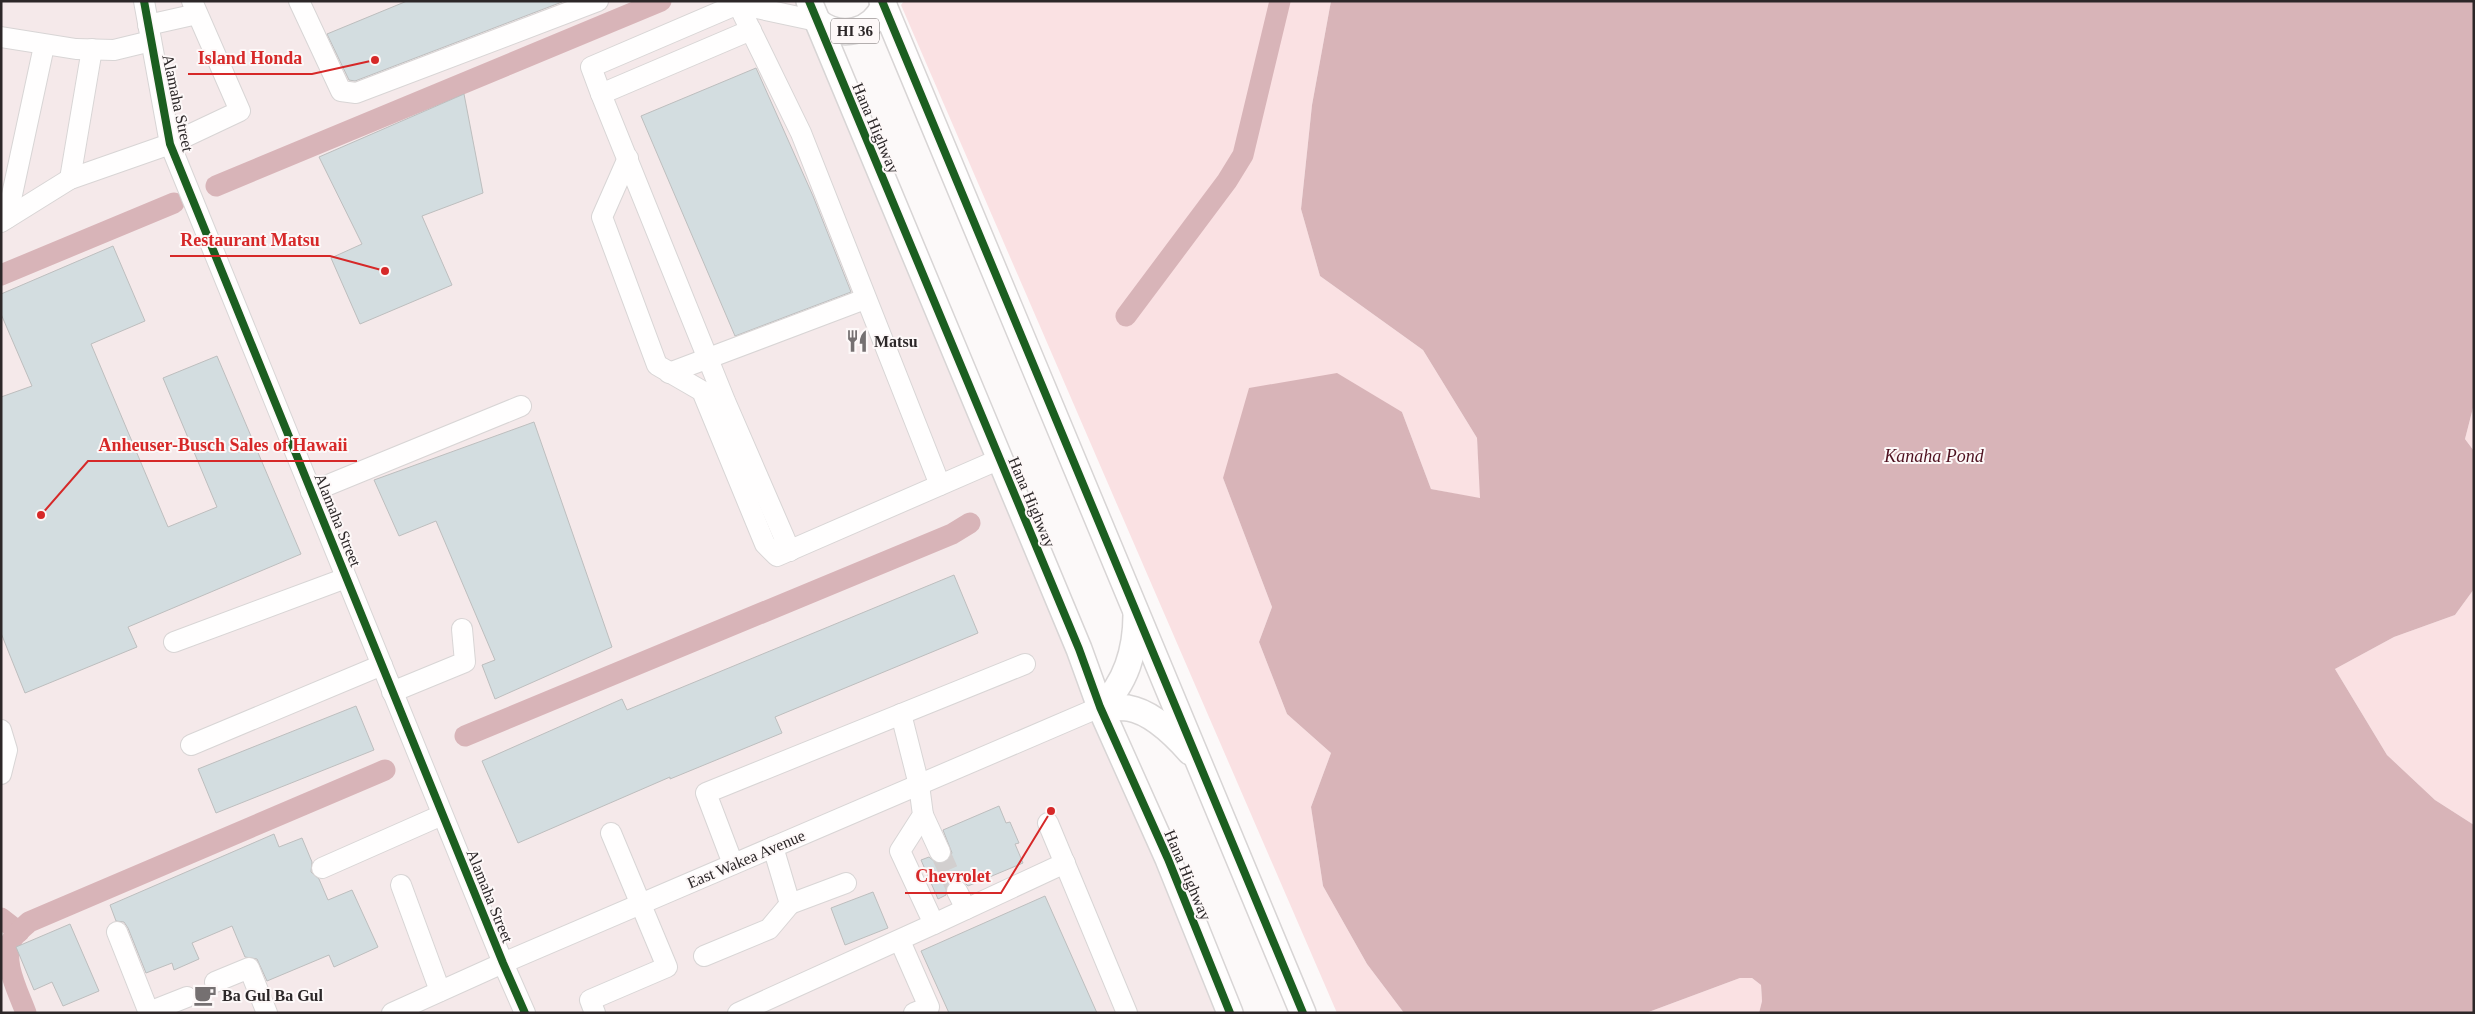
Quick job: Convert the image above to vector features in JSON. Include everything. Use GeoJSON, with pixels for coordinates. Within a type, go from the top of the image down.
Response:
{"type":"FeatureCollection","features":[{"type":"Feature","properties":{"kind":"main road","name":"HI 36"},"geometry":{"type":"LineString","coordinates":[[813,11],[838,32],[857,30],[874,21],[884,3]]}},
{"type":"Feature","properties":{"kind":"main road","name":"HI 36"},"geometry":{"type":"LineString","coordinates":[[884,3],[1303,1013]]}},
{"type":"Feature","properties":{"kind":"main road","name":"Hana Highway"},"geometry":{"type":"LineString","coordinates":[[813,11],[1079,649],[1100,707],[1168,859],[1230,1013]]}},
{"type":"Feature","properties":{"kind":"main road","name":"HI 36"},"geometry":{"type":"LineString","coordinates":[[1100,707],[1110,699],[1125,672],[1134,642],[1136,610]]}},
{"type":"Feature","properties":{"kind":"main road","name":"HI 36"},"geometry":{"type":"LineString","coordinates":[[1100,707],[1130,708],[1147,715],[1176,737],[1200,766]]}},
{"type":"Feature","properties":{"kind":"street"},"geometry":{"type":"LineString","coordinates":[[299,1],[341,90],[356,93],[598,1]]}},
{"type":"Feature","properties":{"kind":"street"},"geometry":{"type":"LineString","coordinates":[[739,3],[800,134],[940,485]]}},
{"type":"Feature","properties":{"kind":"street"},"geometry":{"type":"LineString","coordinates":[[790,551],[708,359],[591,68],[739,3],[813,11]]}},
{"type":"Feature","properties":{"kind":"street"},"geometry":{"type":"LineString","coordinates":[[1,37],[44,46],[114,50],[147,21],[194,8],[240,111],[170,144],[70,179],[4,220]]}},
{"type":"Feature","properties":{"kind":"street","name":"Alamaha Street"},"geometry":{"type":"LineString","coordinates":[[147,21],[170,144],[502,963],[526,1013]]}},
{"type":"Feature","properties":{"kind":"street"},"geometry":{"type":"LineString","coordinates":[[601,94],[751,30]]}},
{"type":"Feature","properties":{"kind":"street"},"geometry":{"type":"LineString","coordinates":[[4,220],[44,46]]}},
{"type":"Feature","properties":{"kind":"street"},"geometry":{"type":"LineString","coordinates":[[70,179],[92,50]]}},
{"type":"Feature","properties":{"kind":"street"},"geometry":{"type":"LineString","coordinates":[[628,158],[602,217],[658,365],[702,391],[765,544],[777,556],[1000,459]]}},
{"type":"Feature","properties":{"kind":"street"},"geometry":{"type":"LineString","coordinates":[[669,373],[865,299]]}},
{"type":"Feature","properties":{"kind":"street"},"geometry":{"type":"LineString","coordinates":[[311,492],[521,406]]}},
{"type":"Feature","properties":{"kind":"street"},"geometry":{"type":"LineString","coordinates":[[174,642],[346,578]]}},
{"type":"Feature","properties":{"kind":"street"},"geometry":{"type":"LineString","coordinates":[[392,692],[465,662],[462,629]]}},
{"type":"Feature","properties":{"kind":"street"},"geometry":{"type":"LineString","coordinates":[[733,864],[706,794],[1025,664]]}},
{"type":"Feature","properties":{"kind":"street"},"geometry":{"type":"LineString","coordinates":[[191,744],[382,665]]}},
{"type":"Feature","properties":{"kind":"street","name":"East Wakea Avenue"},"geometry":{"type":"LineString","coordinates":[[392,1013],[502,963],[1100,707]]}},
{"type":"Feature","properties":{"kind":"street"},"geometry":{"type":"LineString","coordinates":[[901,714],[919,785],[923,815],[940,852]]}},
{"type":"Feature","properties":{"kind":"street"},"geometry":{"type":"LineString","coordinates":[[1,730],[8,750],[1,774]]}},
{"type":"Feature","properties":{"kind":"street"},"geometry":{"type":"LineString","coordinates":[[322,868],[442,815]]}},
{"type":"Feature","properties":{"kind":"street"},"geometry":{"type":"LineString","coordinates":[[923,815],[900,851],[934,924]]}},
{"type":"Feature","properties":{"kind":"street"},"geometry":{"type":"LineString","coordinates":[[1048,823],[1127,1013]]}},
{"type":"Feature","properties":{"kind":"street"},"geometry":{"type":"LineString","coordinates":[[595,1013],[590,1000],[667,967],[611,833]]}},
{"type":"Feature","properties":{"kind":"street"},"geometry":{"type":"LineString","coordinates":[[773,847],[790,904]]}},
{"type":"Feature","properties":{"kind":"street"},"geometry":{"type":"LineString","coordinates":[[738,1013],[900,941],[1065,863]]}},
{"type":"Feature","properties":{"kind":"street"},"geometry":{"type":"LineString","coordinates":[[704,956],[769,929],[790,904],[846,882]]}},
{"type":"Feature","properties":{"kind":"street"},"geometry":{"type":"LineString","coordinates":[[401,885],[440,991]]}},
{"type":"Feature","properties":{"kind":"street"},"geometry":{"type":"LineString","coordinates":[[957,891],[966,909]]}},
{"type":"Feature","properties":{"kind":"street"},"geometry":{"type":"LineString","coordinates":[[117,932],[149,1012],[188,997]]}},
{"type":"Feature","properties":{"kind":"street"},"geometry":{"type":"LineString","coordinates":[[900,941],[929,1007],[914,1013]]}},
{"type":"Feature","properties":{"kind":"street"},"geometry":{"type":"LineString","coordinates":[[215,982],[249,968],[267,1013]]}},
{"type":"Feature","properties":{"kind":"shaded area"},"geometry":{"type":"Polygon","coordinates":[[[1,1],[813,1],[1230,1013],[1,1013],[1,1]]]}},
{"type":"Feature","properties":{"kind":"shaded area"},"geometry":{"type":"Polygon","coordinates":[[[904,1],[1331,1],[1312,105],[1301,209],[1320,276],[1423,350],[1477,438],[1481,499],[1431,489],[1402,412],[1223,478],[1272,607],[1259,642],[1287,714],[1331,753],[1311,807],[1323,886],[1367,964],[1404,1013],[1337,1013],[901,5],[904,1]]]}},
{"type":"Feature","properties":{"kind":"shaded area"},"geometry":{"type":"Polygon","coordinates":[[[2474,404],[2474,451],[2465,439],[2474,404]]]}},
{"type":"Feature","properties":{"kind":"shaded area"},"geometry":{"type":"Polygon","coordinates":[[[2474,589],[2474,825],[2435,800],[2387,755],[2335,669],[2394,637],[2455,615],[2474,589]]]}},
{"type":"Feature","properties":{"kind":"shaded area"},"geometry":{"type":"Polygon","coordinates":[[[1740,978],[1752,978],[1761,985],[1762,1001],[1759,1013],[1646,1013],[1740,978]]]}},
{"type":"Feature","properties":{"kind":"water","name":"Kanaha Pond"},"geometry":{"type":"Polygon","coordinates":[[[1331,1],[2474,1],[2474,404],[2465,439],[2474,451],[2474,589],[2455,615],[2394,637],[2335,669],[2387,755],[2435,800],[2474,825],[2474,1013],[1759,1013],[1762,1001],[1761,985],[1752,978],[1740,978],[1646,1013],[1404,1013],[1367,964],[1323,886],[1311,807],[1331,753],[1287,714],[1259,642],[1272,607],[1223,478],[1249,388],[1337,373],[1402,412],[1431,489],[1480,498],[1477,438],[1423,350],[1320,276],[1301,209],[1312,105],[1331,1]]]}},
{"type":"Feature","properties":{"kind":"building"},"geometry":{"type":"Polygon","coordinates":[[[407,1],[562,2],[355,81],[349,80],[327,34],[407,1]]]}},
{"type":"Feature","properties":{"kind":"building"},"geometry":{"type":"Polygon","coordinates":[[[756,68],[813,196],[851,292],[735,336],[641,116],[756,68]]]}},
{"type":"Feature","properties":{"kind":"building"},"geometry":{"type":"Polygon","coordinates":[[[464,94],[483,193],[422,216],[452,285],[360,324],[331,258],[362,244],[319,157],[464,94]]]}},
{"type":"Feature","properties":{"kind":"building"},"geometry":{"type":"Polygon","coordinates":[[[113,246],[145,321],[91,344],[168,527],[217,507],[163,378],[217,356],[301,554],[128,627],[137,647],[25,693],[1,633],[1,397],[32,386],[1,314],[1,294],[113,246]]]}},
{"type":"Feature","properties":{"kind":"building"},"geometry":{"type":"Polygon","coordinates":[[[534,422],[612,647],[495,699],[482,665],[495,660],[436,521],[399,536],[374,480],[534,422]]]}},
{"type":"Feature","properties":{"kind":"building"},"geometry":{"type":"Polygon","coordinates":[[[954,575],[978,633],[775,717],[782,733],[670,779],[670,777],[518,843],[482,761],[622,699],[627,710],[954,575]]]}},
{"type":"Feature","properties":{"kind":"building"},"geometry":{"type":"Polygon","coordinates":[[[356,706],[374,750],[216,813],[198,769],[356,706]]]}},
{"type":"Feature","properties":{"kind":"building"},"geometry":{"type":"Polygon","coordinates":[[[999,806],[1006,823],[1010,822],[1019,843],[1015,844],[1023,863],[968,886],[963,881],[952,880],[947,885],[946,895],[938,899],[921,860],[929,857],[938,864],[945,863],[952,853],[943,830],[999,806]]]}},
{"type":"Feature","properties":{"kind":"building"},"geometry":{"type":"Polygon","coordinates":[[[274,834],[279,847],[302,838],[312,862],[311,872],[319,879],[328,900],[352,890],[378,947],[334,967],[329,955],[267,981],[257,959],[245,957],[232,926],[192,943],[199,959],[174,970],[172,963],[146,973],[128,928],[124,922],[116,921],[110,905],[274,834]]]}},
{"type":"Feature","properties":{"kind":"building"},"geometry":{"type":"Polygon","coordinates":[[[873,892],[888,928],[845,945],[831,908],[873,892]]]}},
{"type":"Feature","properties":{"kind":"building"},"geometry":{"type":"Polygon","coordinates":[[[1045,896],[1097,1013],[949,1013],[921,951],[1045,896]]]}},
{"type":"Feature","properties":{"kind":"building"},"geometry":{"type":"Polygon","coordinates":[[[70,924],[99,991],[63,1006],[52,982],[34,990],[16,947],[70,924]]]}},
{"type":"Feature","properties":{"kind":"waterway"},"geometry":{"type":"LineString","coordinates":[[216,186],[661,1]]}},
{"type":"Feature","properties":{"kind":"waterway"},"geometry":{"type":"LineString","coordinates":[[1126,316],[1227,181],[1243,155],[1280,1]]}},
{"type":"Feature","properties":{"kind":"waterway"},"geometry":{"type":"LineString","coordinates":[[1,275],[174,203]]}},
{"type":"Feature","properties":{"kind":"waterway"},"geometry":{"type":"LineString","coordinates":[[465,736],[952,534],[970,523]]}},
{"type":"Feature","properties":{"kind":"waterway"},"geometry":{"type":"LineString","coordinates":[[26,1013],[12,976],[9,956],[13,938],[29,922],[385,770]]}},
{"type":"Feature","properties":{"kind":"waterway"},"geometry":{"type":"LineString","coordinates":[[1,918],[19,932]]}},
{"type":"Feature","properties":{"kind":"tunnel"},"geometry":{"type":"LineString","coordinates":[[940,852],[957,891]]}},
{"type":"Feature","properties":{"kind":"cycle path"},"geometry":{"type":"LineString","coordinates":[[144,1],[170,144],[525,1013]]}},
{"type":"Feature","properties":{"kind":"cycle path"},"geometry":{"type":"LineString","coordinates":[[809,1],[1079,649],[1100,707],[1168,859],[1230,1013]]}},
{"type":"Feature","properties":{"kind":"cycle path"},"geometry":{"type":"LineString","coordinates":[[882,1],[1303,1013]]}},
{"type":"Feature","properties":{"kind":"place","name":"Island Honda"},"geometry":{"type":"Point","coordinates":[375,60]}},
{"type":"Feature","properties":{"kind":"place","name":"Restaurant Matsu"},"geometry":{"type":"Point","coordinates":[385,271]}},
{"type":"Feature","properties":{"kind":"place","name":"Matsu"},"geometry":{"type":"Point","coordinates":[857,341]}},
{"type":"Feature","properties":{"kind":"place","name":"Anheuser-Busch Sales of Hawaii"},"geometry":{"type":"Point","coordinates":[41,515]}},
{"type":"Feature","properties":{"kind":"place","name":"Chevrolet"},"geometry":{"type":"Point","coordinates":[1051,811]}},
{"type":"Feature","properties":{"kind":"place","name":"Ba Gul Ba Gul"},"geometry":{"type":"Point","coordinates":[205,995]}}]}
